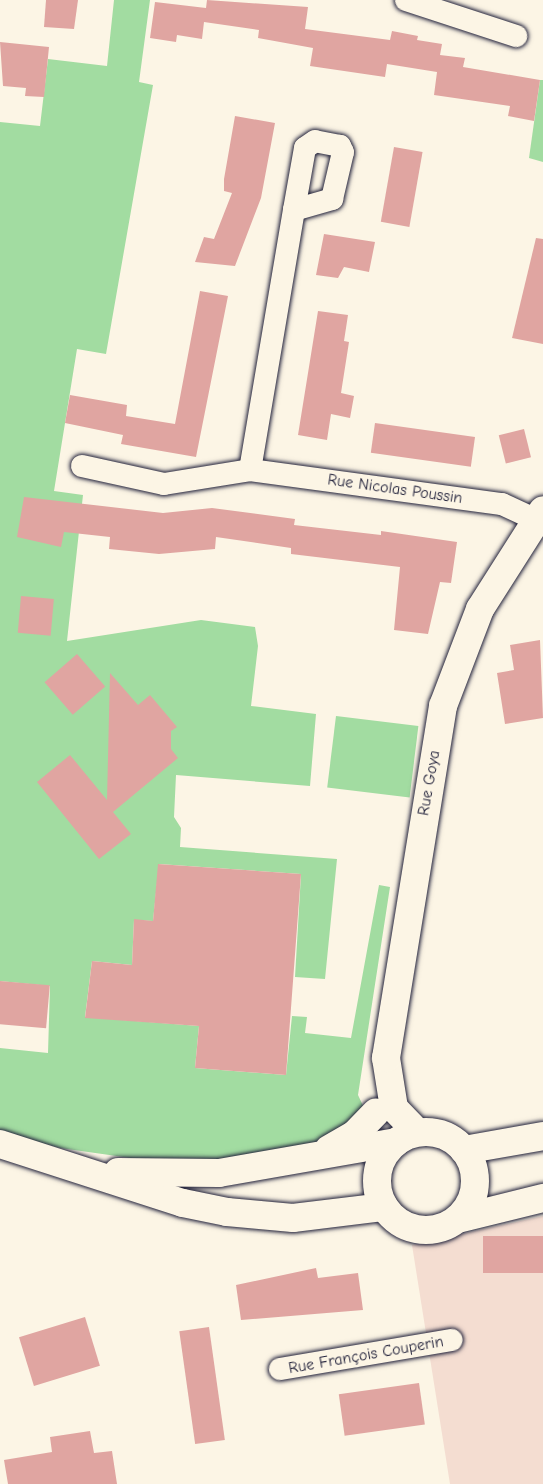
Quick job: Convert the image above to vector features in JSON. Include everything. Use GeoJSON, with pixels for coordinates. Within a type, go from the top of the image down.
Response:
{"type":"FeatureCollection","features":[{"type":"Feature","properties":{"kind":"street"},"geometry":{"type":"LineString","coordinates":[[406,0],[516,36]]}},
{"type":"Feature","properties":{"kind":"street"},"geometry":{"type":"LineString","coordinates":[[250,470],[294,210]]}},
{"type":"Feature","properties":{"kind":"street","name":"Rue Nicolas Poussin"},"geometry":{"type":"LineString","coordinates":[[82,466],[164,484],[250,470],[502,504],[540,515]]}},
{"type":"Feature","properties":{"kind":"street","name":"Rue Goya"},"geometry":{"type":"LineString","coordinates":[[395,1143],[376,1112],[386,1079],[396,976],[443,706],[480,609],[540,515]]}},
{"type":"Feature","properties":{"kind":"street","name":"Rue Goya"},"geometry":{"type":"LineString","coordinates":[[386,1079],[394,1108],[395,1143]]}},
{"type":"Feature","properties":{"kind":"street"},"geometry":{"type":"LineString","coordinates":[[311,1159],[355,1134],[376,1112]]}},
{"type":"Feature","properties":{"kind":"street"},"geometry":{"type":"LineString","coordinates":[[89,1171],[219,1173],[311,1159],[443,1134],[464,1150],[472,1163],[474,1193],[458,1219]]}},
{"type":"Feature","properties":{"kind":"street"},"geometry":{"type":"LineString","coordinates":[[464,1150],[543,1136]]}},
{"type":"Feature","properties":{"kind":"street"},"geometry":{"type":"LineString","coordinates":[[395,1143],[376,1180],[384,1207],[394,1219],[418,1230],[439,1229],[458,1219],[543,1198]]}},
{"type":"Feature","properties":{"kind":"street"},"geometry":{"type":"LineString","coordinates":[[0,1144],[183,1203],[249,1216],[293,1218],[384,1207]]}},
{"type":"Feature","properties":{"kind":"street","name":"Rue François Couperin"},"geometry":{"type":"LineString","coordinates":[[280,1369],[452,1340]]}},
{"type":"Feature","properties":{"kind":"shaded area"},"geometry":{"type":"Polygon","coordinates":[[[543,1216],[543,1484],[450,1484],[412,1245],[543,1216]]]}},
{"type":"Feature","properties":{"kind":"green space"},"geometry":{"type":"Polygon","coordinates":[[[114,0],[150,0],[139,82],[153,85],[106,354],[77,349],[54,491],[83,495],[67,641],[201,620],[255,627],[258,646],[251,706],[316,714],[310,786],[176,775],[174,817],[181,828],[180,847],[337,859],[325,979],[295,977],[301,874],[159,864],[153,921],[134,920],[132,965],[92,961],[85,1017],[199,1026],[195,1068],[286,1075],[292,1016],[307,1017],[305,1033],[351,1038],[379,885],[390,887],[358,1095],[365,1110],[341,1135],[279,1154],[173,1164],[60,1148],[0,1132],[0,1048],[48,1053],[50,986],[0,981],[0,122],[40,126],[48,59],[107,66],[114,0]]]}},
{"type":"Feature","properties":{"kind":"green space"},"geometry":{"type":"Polygon","coordinates":[[[540,80],[543,80],[543,162],[529,158],[540,80]]]}},
{"type":"Feature","properties":{"kind":"green space"},"geometry":{"type":"Polygon","coordinates":[[[336,716],[418,726],[410,798],[327,787],[336,716]]]}},
{"type":"Feature","properties":{"kind":"building"},"geometry":{"type":"Polygon","coordinates":[[[46,0],[78,0],[74,29],[44,27],[46,0]]]}},
{"type":"Feature","properties":{"kind":"building"},"geometry":{"type":"Polygon","coordinates":[[[207,0],[308,7],[305,29],[390,40],[392,31],[418,36],[417,40],[442,44],[440,55],[465,58],[463,67],[540,80],[534,121],[508,116],[510,106],[434,95],[437,72],[387,64],[385,77],[310,66],[313,48],[258,38],[259,30],[204,22],[202,39],[177,35],[176,42],[150,38],[155,2],[206,8],[207,0]]]}},
{"type":"Feature","properties":{"kind":"building"},"geometry":{"type":"Polygon","coordinates":[[[0,42],[49,47],[44,97],[25,96],[26,88],[3,86],[0,42]]]}},
{"type":"Feature","properties":{"kind":"building"},"geometry":{"type":"Polygon","coordinates":[[[235,116],[275,123],[261,198],[235,266],[195,262],[204,237],[214,239],[232,193],[224,191],[224,179],[235,116]]]}},
{"type":"Feature","properties":{"kind":"building"},"geometry":{"type":"Polygon","coordinates":[[[394,147],[423,152],[409,227],[381,222],[394,147]]]}},
{"type":"Feature","properties":{"kind":"building"},"geometry":{"type":"Polygon","coordinates":[[[324,234],[375,242],[369,272],[344,267],[338,278],[316,275],[324,234]]]}},
{"type":"Feature","properties":{"kind":"building"},"geometry":{"type":"Polygon","coordinates":[[[536,238],[543,239],[543,344],[512,338],[536,238]]]}},
{"type":"Feature","properties":{"kind":"building"},"geometry":{"type":"Polygon","coordinates":[[[200,291],[228,296],[196,457],[121,444],[123,435],[65,423],[70,395],[127,405],[126,416],[175,424],[200,291]]]}},
{"type":"Feature","properties":{"kind":"building"},"geometry":{"type":"Polygon","coordinates":[[[318,311],[348,315],[344,341],[349,342],[341,393],[354,396],[350,418],[331,414],[327,440],[298,435],[318,311]]]}},
{"type":"Feature","properties":{"kind":"building"},"geometry":{"type":"Polygon","coordinates":[[[375,423],[475,437],[471,467],[371,453],[375,423]]]}},
{"type":"Feature","properties":{"kind":"building"},"geometry":{"type":"Polygon","coordinates":[[[524,429],[531,457],[506,463],[499,435],[524,429]]]}},
{"type":"Feature","properties":{"kind":"building"},"geometry":{"type":"Polygon","coordinates":[[[24,497],[163,513],[212,508],[295,519],[294,525],[381,535],[381,531],[457,542],[451,583],[440,582],[428,634],[394,630],[400,567],[291,554],[291,548],[216,537],[215,549],[159,554],[109,549],[110,537],[64,532],[61,547],[17,537],[24,497]]]}},
{"type":"Feature","properties":{"kind":"building"},"geometry":{"type":"Polygon","coordinates":[[[21,596],[54,599],[51,636],[18,633],[21,596]]]}},
{"type":"Feature","properties":{"kind":"building"},"geometry":{"type":"Polygon","coordinates":[[[540,640],[543,718],[505,724],[497,673],[514,670],[510,645],[540,640]]]}},
{"type":"Feature","properties":{"kind":"building"},"geometry":{"type":"Polygon","coordinates":[[[77,654],[105,686],[73,715],[45,682],[77,654]]]}},
{"type":"Feature","properties":{"kind":"building"},"geometry":{"type":"Polygon","coordinates":[[[110,673],[138,705],[150,695],[177,727],[171,731],[171,749],[178,758],[113,812],[131,834],[99,859],[37,782],[70,755],[107,800],[110,673]]]}},
{"type":"Feature","properties":{"kind":"building"},"geometry":{"type":"Polygon","coordinates":[[[158,864],[301,874],[286,1075],[195,1068],[199,1026],[85,1018],[92,961],[132,965],[134,919],[153,921],[158,864]]]}},
{"type":"Feature","properties":{"kind":"building"},"geometry":{"type":"Polygon","coordinates":[[[0,981],[50,985],[46,1028],[0,1024],[0,981]]]}},
{"type":"Feature","properties":{"kind":"building"},"geometry":{"type":"Polygon","coordinates":[[[483,1236],[543,1236],[543,1273],[483,1273],[483,1236]]]}},
{"type":"Feature","properties":{"kind":"building"},"geometry":{"type":"Polygon","coordinates":[[[316,1268],[318,1278],[358,1273],[363,1310],[241,1320],[236,1285],[316,1268]]]}},
{"type":"Feature","properties":{"kind":"building"},"geometry":{"type":"Polygon","coordinates":[[[85,1317],[100,1366],[34,1386],[19,1337],[85,1317]]]}},
{"type":"Feature","properties":{"kind":"building"},"geometry":{"type":"Polygon","coordinates":[[[209,1327],[225,1440],[195,1444],[179,1331],[209,1327]]]}},
{"type":"Feature","properties":{"kind":"building"},"geometry":{"type":"Polygon","coordinates":[[[419,1383],[425,1425],[345,1436],[339,1394],[419,1383]]]}},
{"type":"Feature","properties":{"kind":"building"},"geometry":{"type":"Polygon","coordinates":[[[90,1431],[94,1453],[112,1451],[117,1484],[8,1484],[4,1460],[52,1452],[50,1437],[90,1431]]]}}]}
